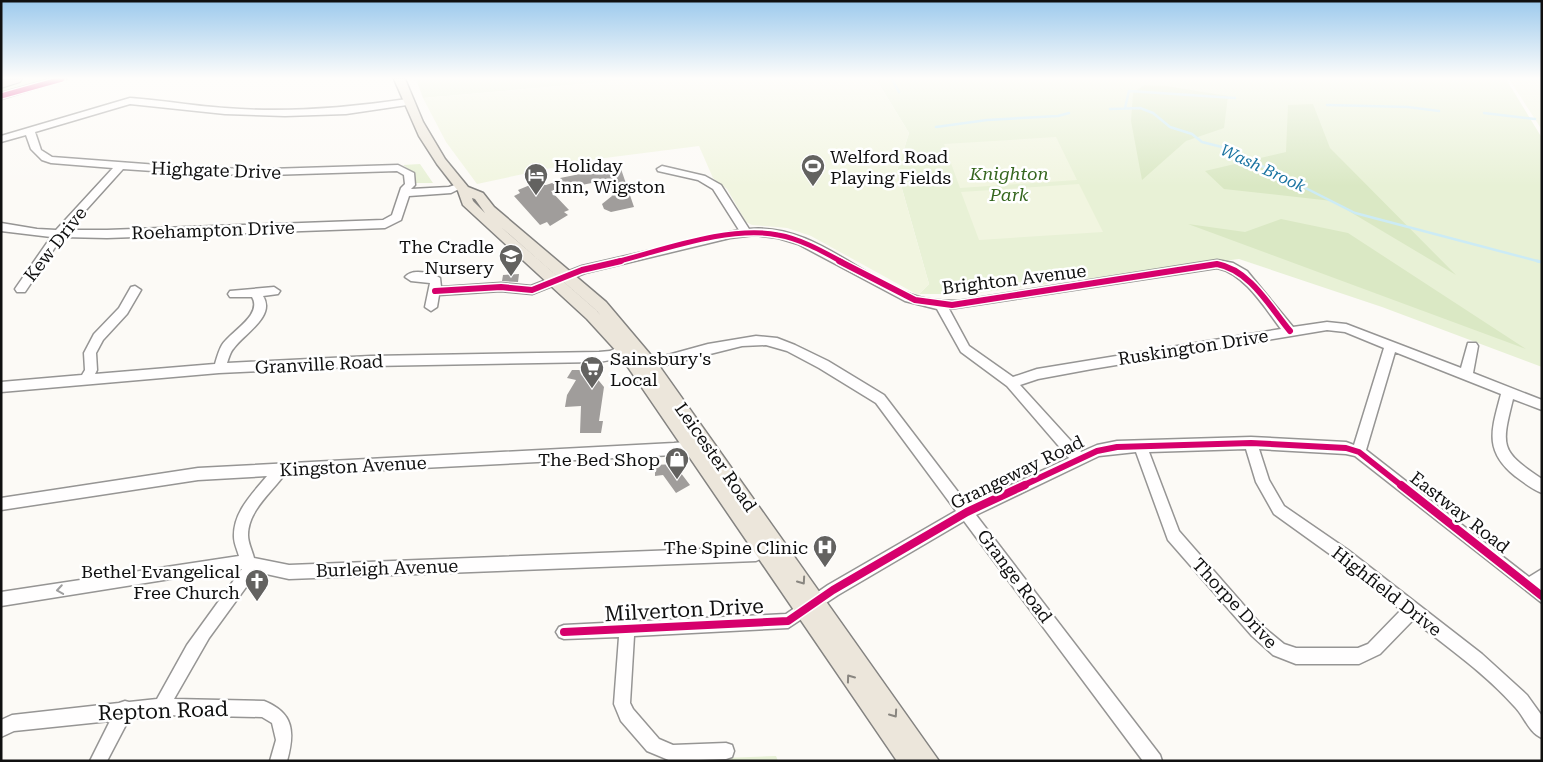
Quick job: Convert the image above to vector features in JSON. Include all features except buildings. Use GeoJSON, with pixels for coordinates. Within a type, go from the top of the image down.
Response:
{"type":"FeatureCollection","features":[{"type":"Feature","properties":{"kind":"main road","name":"Leicester Road"},"geometry":{"type":"LineString","coordinates":[[413,115],[428,143],[459,185],[467,202],[560,278],[592,314],[650,364],[698,443]]}},
{"type":"Feature","properties":{"kind":"main road","name":"Leicester Road"},"geometry":{"type":"LineString","coordinates":[[629,347],[698,443],[809,606],[909,761]]}},
{"type":"Feature","properties":{"kind":"main road","name":"Leicester Road"},"geometry":{"type":"LineString","coordinates":[[809,606],[929,761]]}},
{"type":"Feature","properties":{"kind":"street"},"geometry":{"type":"LineString","coordinates":[[1,139],[83,115]]}},
{"type":"Feature","properties":{"kind":"street","name":"Highgate Drive"},"geometry":{"type":"LineString","coordinates":[[30,130],[35,151],[40,157],[51,160],[198,171],[268,172],[398,168],[409,174],[407,189]]}},
{"type":"Feature","properties":{"kind":"street","name":"Kew Drive"},"geometry":{"type":"LineString","coordinates":[[20,289],[59,234],[120,166]]}},
{"type":"Feature","properties":{"kind":"street"},"geometry":{"type":"LineString","coordinates":[[662,169],[701,178],[717,186],[745,230]]}},
{"type":"Feature","properties":{"kind":"street"},"geometry":{"type":"LineString","coordinates":[[407,189],[450,190],[459,185]]}},
{"type":"Feature","properties":{"kind":"street","name":"Roehampton Drive"},"geometry":{"type":"LineString","coordinates":[[1,227],[27,232],[59,234],[385,224],[397,217],[407,189]]}},
{"type":"Feature","properties":{"kind":"street","name":"Brighton Avenue"},"geometry":{"type":"LineString","coordinates":[[435,292],[501,287],[532,290],[560,278],[606,264],[745,230],[786,235],[811,245],[908,298],[942,305],[958,305],[1218,264],[1229,266],[1243,274],[1290,331]]}},
{"type":"Feature","properties":{"kind":"street"},"geometry":{"type":"LineString","coordinates":[[407,276],[434,279],[437,284],[431,307]]}},
{"type":"Feature","properties":{"kind":"street"},"geometry":{"type":"LineString","coordinates":[[86,380],[91,370],[90,353],[98,337],[123,311],[135,290]]}},
{"type":"Feature","properties":{"kind":"street"},"geometry":{"type":"LineString","coordinates":[[234,294],[274,291]]}},
{"type":"Feature","properties":{"kind":"street"},"geometry":{"type":"LineString","coordinates":[[220,368],[227,347],[260,312],[261,302],[255,293]]}},
{"type":"Feature","properties":{"kind":"street"},"geometry":{"type":"LineString","coordinates":[[942,305],[945,314],[965,349],[1011,383],[1078,458]]}},
{"type":"Feature","properties":{"kind":"street","name":"Ruskington Drive"},"geometry":{"type":"LineString","coordinates":[[1011,383],[1037,374],[1328,326],[1346,328],[1390,347],[1542,405]]}},
{"type":"Feature","properties":{"kind":"street","name":"Grange Road"},"geometry":{"type":"LineString","coordinates":[[650,364],[670,358],[764,339],[786,346],[863,387],[880,399],[1154,761]]}},
{"type":"Feature","properties":{"kind":"street"},"geometry":{"type":"LineString","coordinates":[[1466,376],[1472,346]]}},
{"type":"Feature","properties":{"kind":"street","name":"Granville Road"},"geometry":{"type":"LineString","coordinates":[[1,387],[220,368],[371,361],[599,357],[629,347]]}},
{"type":"Feature","properties":{"kind":"street"},"geometry":{"type":"LineString","coordinates":[[1359,452],[1390,347]]}},
{"type":"Feature","properties":{"kind":"street"},"geometry":{"type":"LineString","coordinates":[[1508,392],[1496,439],[1500,452],[1510,465],[1542,487]]}},
{"type":"Feature","properties":{"kind":"street","name":"Kingston Avenue"},"geometry":{"type":"LineString","coordinates":[[1,504],[198,474],[698,443]]}},
{"type":"Feature","properties":{"kind":"street","name":"Grangeway Road"},"geometry":{"type":"LineString","coordinates":[[809,606],[967,512],[1097,450],[1140,446],[1251,443],[1346,448],[1359,452]]}},
{"type":"Feature","properties":{"kind":"street","name":"Highfield Drive"},"geometry":{"type":"LineString","coordinates":[[1251,443],[1263,482],[1279,510],[1343,555],[1476,660],[1521,701],[1542,730]]}},
{"type":"Feature","properties":{"kind":"street","name":"Thorpe Drive"},"geometry":{"type":"LineString","coordinates":[[1140,446],[1173,535],[1257,631],[1279,650],[1296,656],[1359,656],[1374,649],[1412,610]]}},
{"type":"Feature","properties":{"kind":"street","name":"Eastway Road"},"geometry":{"type":"LineString","coordinates":[[1359,452],[1535,581],[1542,596]]}},
{"type":"Feature","properties":{"kind":"street"},"geometry":{"type":"LineString","coordinates":[[162,707],[190,650],[251,563],[241,535],[244,520],[252,504],[280,470]]}},
{"type":"Feature","properties":{"kind":"street","name":"Burleigh Avenue"},"geometry":{"type":"LineString","coordinates":[[1,599],[216,564],[251,563],[275,571],[289,572],[756,554],[769,547]]}},
{"type":"Feature","properties":{"kind":"street","name":"Milverton Drive"},"geometry":{"type":"LineString","coordinates":[[564,632],[788,621],[809,606]]}},
{"type":"Feature","properties":{"kind":"street"},"geometry":{"type":"LineString","coordinates":[[627,629],[622,704],[627,715],[653,745],[672,753],[726,751]]}},
{"type":"Feature","properties":{"kind":"street","name":"Repton Road"},"geometry":{"type":"LineString","coordinates":[[1,729],[12,723],[125,709],[162,707],[264,709],[279,718],[284,740],[278,761]]}},
{"type":"Feature","properties":{"kind":"street"},"geometry":{"type":"LineString","coordinates":[[98,761],[125,709]]}},
{"type":"Feature","properties":{"kind":"green space","name":"Welford Road Playing Fields"},"geometry":{"type":"Polygon","coordinates":[[[432,115],[898,115],[909,133],[897,171],[929,284],[918,295],[811,236],[787,228],[752,225],[746,222],[727,189],[713,178],[699,146],[589,160],[477,184],[446,142],[432,115]]]}},
{"type":"Feature","properties":{"kind":"green space","name":"Knighton Park"},"geometry":{"type":"Polygon","coordinates":[[[898,115],[1528,115],[1542,138],[1542,367],[1382,307],[1239,259],[969,294],[919,294],[929,284],[897,171],[909,133],[898,115]]]}},
{"type":"Feature","properties":{"kind":"green space"},"geometry":{"type":"Polygon","coordinates":[[[1131,115],[1226,115],[1224,128],[1186,141],[1142,180],[1131,115]]]}},
{"type":"Feature","properties":{"kind":"green space"},"geometry":{"type":"Polygon","coordinates":[[[1288,115],[1317,115],[1330,148],[1456,275],[1332,201],[1224,189],[1205,171],[1286,152],[1288,115]]]}},
{"type":"Feature","properties":{"kind":"green space"},"geometry":{"type":"Polygon","coordinates":[[[1532,115],[1542,115],[1542,130],[1532,115]]]}},
{"type":"Feature","properties":{"kind":"green space","name":"Knighton Park"},"geometry":{"type":"Polygon","coordinates":[[[1056,137],[1077,180],[960,188],[944,144],[1056,137]]]}},
{"type":"Feature","properties":{"kind":"green space"},"geometry":{"type":"Polygon","coordinates":[[[420,164],[433,183],[415,183],[414,173],[403,165],[420,164]]]}},
{"type":"Feature","properties":{"kind":"green space"},"geometry":{"type":"Polygon","coordinates":[[[1079,184],[1103,232],[979,240],[961,192],[1079,184]]]}},
{"type":"Feature","properties":{"kind":"green space"},"geometry":{"type":"Polygon","coordinates":[[[1281,219],[1348,233],[1526,349],[1188,224],[1245,232],[1281,219]]]}},
{"type":"Feature","properties":{"kind":"green space"},"geometry":{"type":"Polygon","coordinates":[[[776,756],[778,761],[642,761],[776,756]]]}},
{"type":"Feature","properties":{"kind":"waterway","name":"Wash Brook"},"geometry":{"type":"LineString","coordinates":[[936,127],[987,120],[1063,115]]}},
{"type":"Feature","properties":{"kind":"waterway","name":"Wash Brook"},"geometry":{"type":"LineString","coordinates":[[1155,115],[1170,127],[1192,134],[1202,142],[1226,148],[1355,213],[1538,261]]}},
{"type":"Feature","properties":{"kind":"waterway"},"geometry":{"type":"LineString","coordinates":[[1497,115],[1535,119]]}},
{"type":"Feature","properties":{"kind":"waterway","name":"Wash Brook"},"geometry":{"type":"LineString","coordinates":[[1538,261],[1542,262]]}},
{"type":"Feature","properties":{"kind":"cycle path"},"geometry":{"type":"LineString","coordinates":[[435,291],[501,287],[532,290],[582,270],[730,234],[755,232],[779,235],[801,242],[823,252],[887,288],[921,302],[939,305],[958,305],[1217,264],[1229,266],[1243,274],[1290,331]]}},
{"type":"Feature","properties":{"kind":"cycle path"},"geometry":{"type":"LineString","coordinates":[[564,632],[788,621],[833,590],[967,512],[1097,451],[1117,447],[1251,443],[1346,448],[1359,452],[1542,596]]}},
{"type":"Feature","properties":{"kind":"place","name":"Welford Road Playing Fields"},"geometry":{"type":"Point","coordinates":[813,187]}},
{"type":"Feature","properties":{"kind":"place","name":"Holiday Inn, Wigston"},"geometry":{"type":"Point","coordinates":[536,196]}},
{"type":"Feature","properties":{"kind":"place","name":"The Cradle Nursery"},"geometry":{"type":"Point","coordinates":[511,277]}},
{"type":"Feature","properties":{"kind":"place","name":"Sainsbury's Local"},"geometry":{"type":"Point","coordinates":[592,389]}},
{"type":"Feature","properties":{"kind":"place","name":"The Bed Shop"},"geometry":{"type":"Point","coordinates":[677,480]}},
{"type":"Feature","properties":{"kind":"place","name":"The Spine Clinic"},"geometry":{"type":"Point","coordinates":[825,568]}},
{"type":"Feature","properties":{"kind":"place","name":"Bethel Evangelical Free Church"},"geometry":{"type":"Point","coordinates":[257,602]}}]}
